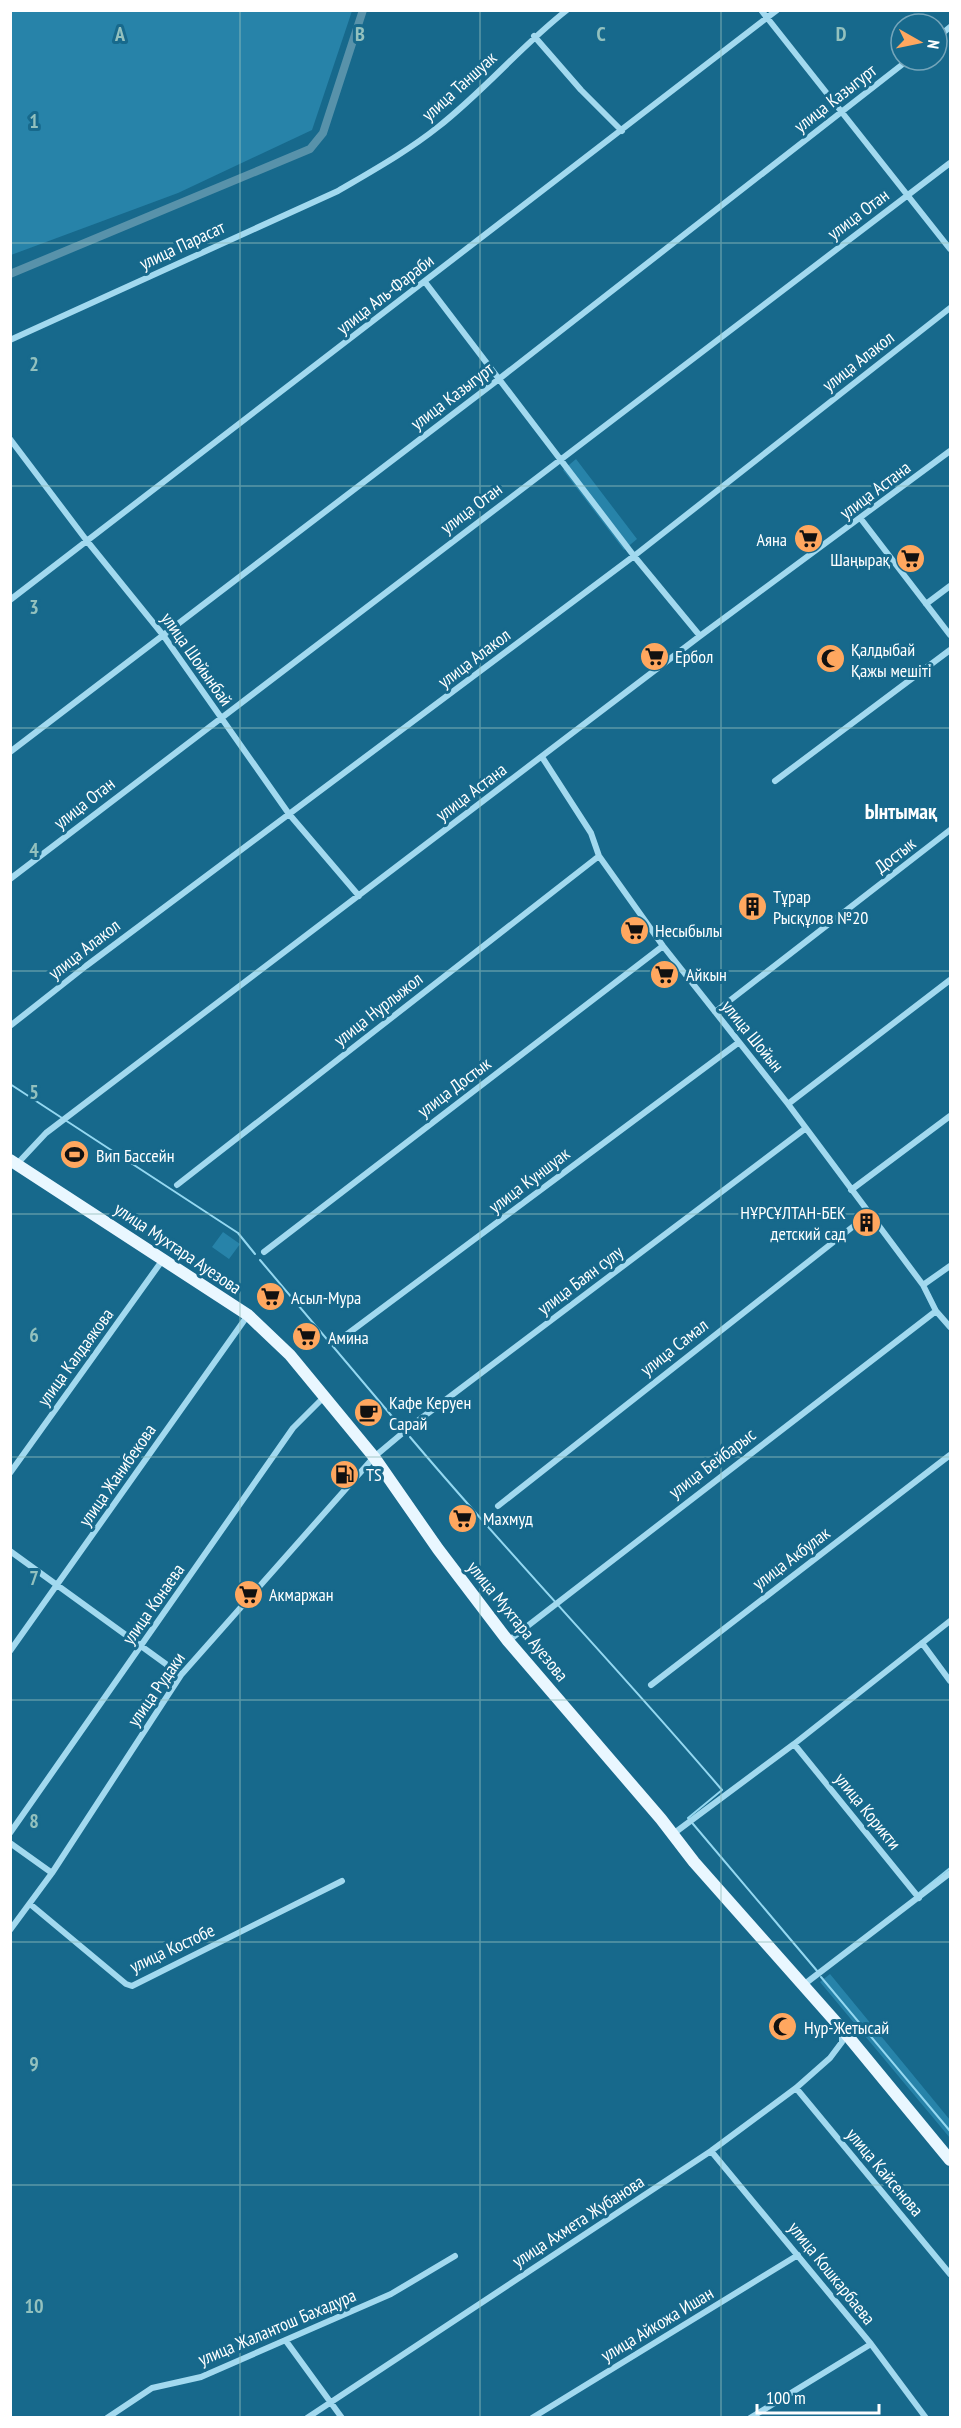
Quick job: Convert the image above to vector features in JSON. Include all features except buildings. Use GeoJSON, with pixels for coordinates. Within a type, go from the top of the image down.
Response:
{"type":"FeatureCollection","features":[{"type":"Feature","properties":{"kind":"main road","name":"улица Мухтара Ауезова"},"geometry":{"type":"LineString","coordinates":[[14,1162],[248,1315],[290,1355],[374,1457],[438,1549],[508,1641],[802,1987],[842,2029],[951,2160]]}},
{"type":"Feature","properties":{"kind":"street","name":"улица Таншуак"},"geometry":{"type":"LineString","coordinates":[[364,176],[437,128],[476,95],[534,36],[567,10]]}},
{"type":"Feature","properties":{"kind":"street"},"geometry":{"type":"LineString","coordinates":[[761,10],[951,249]]}},
{"type":"Feature","properties":{"kind":"street","name":"улица Аль-Фараби"},"geometry":{"type":"LineString","coordinates":[[10,600],[777,10]]}},
{"type":"Feature","properties":{"kind":"street"},"geometry":{"type":"LineString","coordinates":[[534,36],[581,90],[622,131]]}},
{"type":"Feature","properties":{"kind":"street","name":"улица Казыгурт"},"geometry":{"type":"LineString","coordinates":[[10,752],[499,379],[892,72]]}},
{"type":"Feature","properties":{"kind":"street","name":"улица Отан"},"geometry":{"type":"LineString","coordinates":[[10,879],[951,163]]}},
{"type":"Feature","properties":{"kind":"street","name":"улица Парасат"},"geometry":{"type":"LineString","coordinates":[[10,340],[338,191],[364,176]]}},
{"type":"Feature","properties":{"kind":"street"},"geometry":{"type":"LineString","coordinates":[[424,282],[634,556],[700,636]]}},
{"type":"Feature","properties":{"kind":"street","name":"улица Алакол"},"geometry":{"type":"LineString","coordinates":[[10,1026],[86,966],[634,556],[951,308]]}},
{"type":"Feature","properties":{"kind":"street","name":"улица Шойынбай"},"geometry":{"type":"LineString","coordinates":[[12,444],[163,634],[288,814],[359,896]]}},
{"type":"Feature","properties":{"kind":"street","name":"улица Астана"},"geometry":{"type":"LineString","coordinates":[[14,1162],[60,1122],[700,636],[951,451]]}},
{"type":"Feature","properties":{"kind":"street"},"geometry":{"type":"LineString","coordinates":[[861,519],[951,635]]}},
{"type":"Feature","properties":{"kind":"street"},"geometry":{"type":"LineString","coordinates":[[926,604],[951,586]]}},
{"type":"Feature","properties":{"kind":"street"},"geometry":{"type":"LineString","coordinates":[[775,781],[951,651]]}},
{"type":"Feature","properties":{"kind":"street","name":"улица Шойын"},"geometry":{"type":"LineString","coordinates":[[542,757],[591,833],[599,856],[663,946],[788,1104],[923,1286],[936,1311],[951,1327]]}},
{"type":"Feature","properties":{"kind":"street","name":"Достык"},"geometry":{"type":"LineString","coordinates":[[715,1012],[951,830]]}},
{"type":"Feature","properties":{"kind":"street","name":"улица Нурлыжол"},"geometry":{"type":"LineString","coordinates":[[177,1185],[599,856]]}},
{"type":"Feature","properties":{"kind":"street","name":"улица Достык"},"geometry":{"type":"LineString","coordinates":[[264,1252],[663,946]]}},
{"type":"Feature","properties":{"kind":"street"},"geometry":{"type":"LineString","coordinates":[[788,1104],[951,980]]}},
{"type":"Feature","properties":{"kind":"street","name":"улица Куншуак"},"geometry":{"type":"LineString","coordinates":[[338,1341],[738,1043]]}},
{"type":"Feature","properties":{"kind":"street"},"geometry":{"type":"LineString","coordinates":[[851,1190],[951,1116]]}},
{"type":"Feature","properties":{"kind":"street","name":"улица Баян сулу"},"geometry":{"type":"LineString","coordinates":[[374,1457],[411,1426],[806,1128]]}},
{"type":"Feature","properties":{"kind":"street","name":"улица Самал"},"geometry":{"type":"LineString","coordinates":[[498,1506],[869,1214]]}},
{"type":"Feature","properties":{"kind":"street","name":"улица Калдаякова"},"geometry":{"type":"LineString","coordinates":[[10,1473],[164,1258]]}},
{"type":"Feature","properties":{"kind":"street"},"geometry":{"type":"LineString","coordinates":[[923,1286],[951,1266]]}},
{"type":"Feature","properties":{"kind":"street","name":"улица Бейбарыс"},"geometry":{"type":"LineString","coordinates":[[508,1641],[936,1311]]}},
{"type":"Feature","properties":{"kind":"street","name":"улица Жанибекова"},"geometry":{"type":"LineString","coordinates":[[10,1651],[248,1315]]}},
{"type":"Feature","properties":{"kind":"street","name":"улица Конаева"},"geometry":{"type":"LineString","coordinates":[[10,1833],[293,1428],[325,1396]]}},
{"type":"Feature","properties":{"kind":"street","name":"улица Акбулак"},"geometry":{"type":"LineString","coordinates":[[651,1685],[951,1455]]}},
{"type":"Feature","properties":{"kind":"street","name":"улица Рудаки"},"geometry":{"type":"LineString","coordinates":[[10,1930],[52,1873],[181,1675],[374,1457]]}},
{"type":"Feature","properties":{"kind":"street"},"geometry":{"type":"LineString","coordinates":[[10,1551],[181,1675]]}},
{"type":"Feature","properties":{"kind":"street"},"geometry":{"type":"LineString","coordinates":[[673,1834],[687,1826],[951,1621]]}},
{"type":"Feature","properties":{"kind":"street"},"geometry":{"type":"LineString","coordinates":[[922,1643],[951,1681]]}},
{"type":"Feature","properties":{"kind":"street","name":"улица Корикти"},"geometry":{"type":"LineString","coordinates":[[794,1744],[917,1896]]}},
{"type":"Feature","properties":{"kind":"street"},"geometry":{"type":"LineString","coordinates":[[10,1843],[52,1873]]}},
{"type":"Feature","properties":{"kind":"street"},"geometry":{"type":"LineString","coordinates":[[802,1987],[917,1896],[951,1873]]}},
{"type":"Feature","properties":{"kind":"street","name":"улица Костобе"},"geometry":{"type":"LineString","coordinates":[[30,1904],[126,1984],[132,1986],[342,1881]]}},
{"type":"Feature","properties":{"kind":"street","name":"улица Ахмета Жубанова"},"geometry":{"type":"LineString","coordinates":[[307,2418],[711,2151],[796,2088],[830,2058],[842,2042],[842,2029]]}},
{"type":"Feature","properties":{"kind":"street","name":"улица Кайсенова"},"geometry":{"type":"LineString","coordinates":[[796,2088],[951,2274]]}},
{"type":"Feature","properties":{"kind":"street","name":"улица Кошкарбаева"},"geometry":{"type":"LineString","coordinates":[[711,2151],[871,2344],[926,2418]]}},
{"type":"Feature","properties":{"kind":"street","name":"улица Айкожа Ишан"},"geometry":{"type":"LineString","coordinates":[[531,2418],[798,2255]]}},
{"type":"Feature","properties":{"kind":"street","name":"улица Жалантош Бахадура"},"geometry":{"type":"LineString","coordinates":[[107,2418],[152,2388],[201,2377],[286,2341],[391,2294],[455,2256]]}},
{"type":"Feature","properties":{"kind":"street"},"geometry":{"type":"LineString","coordinates":[[286,2341],[342,2418]]}},
{"type":"Feature","properties":{"kind":"street"},"geometry":{"type":"LineString","coordinates":[[750,2418],[871,2344]]}},
{"type":"Feature","properties":{"kind":"shaded area"},"geometry":{"type":"Polygon","coordinates":[[[11,10],[352,11],[312,130],[178,193],[11,255],[11,10]]]}},
{"type":"Feature","properties":{"kind":"shaded area"},"geometry":{"type":"Polygon","coordinates":[[[576,459],[637,539],[624,550],[563,470],[576,459]]]}},
{"type":"Feature","properties":{"kind":"shaded area"},"geometry":{"type":"Polygon","coordinates":[[[223,1232],[240,1244],[229,1259],[212,1247],[223,1232]]]}},
{"type":"Feature","properties":{"kind":"shaded area"},"geometry":{"type":"Polygon","coordinates":[[[830,1974],[950,2120],[950,2138],[820,1982],[830,1974]]]}},
{"type":"Feature","properties":{"kind":"waterway"},"geometry":{"type":"LineString","coordinates":[[10,274],[310,149],[323,133],[363,10]]}},
{"type":"Feature","properties":{"kind":"waterway"},"geometry":{"type":"LineString","coordinates":[[10,1084],[238,1233],[255,1254]]}},
{"type":"Feature","properties":{"kind":"waterway"},"geometry":{"type":"LineString","coordinates":[[260,1260],[401,1427]]}},
{"type":"Feature","properties":{"kind":"waterway"},"geometry":{"type":"LineString","coordinates":[[410,1437],[722,1790],[688,1818],[818,1972]]}},
{"type":"Feature","properties":{"kind":"waterway"},"geometry":{"type":"LineString","coordinates":[[919,1893],[950,1868]]}},
{"type":"Feature","properties":{"kind":"waterway"},"geometry":{"type":"LineString","coordinates":[[821,1977],[950,2131]]}},
{"type":"Feature","properties":{"kind":"place","name":"Аяна"},"geometry":{"type":"Point","coordinates":[808,539]}},
{"type":"Feature","properties":{"kind":"place","name":"Шаңырақ"},"geometry":{"type":"Point","coordinates":[911,559]}},
{"type":"Feature","properties":{"kind":"place","name":"Ербол"},"geometry":{"type":"Point","coordinates":[654,656]}},
{"type":"Feature","properties":{"kind":"place","name":"Қалдыбай Қажы мешіті"},"geometry":{"type":"Point","coordinates":[830,659]}},
{"type":"Feature","properties":{"kind":"place","name":"Тұрар Рысқұлов №20"},"geometry":{"type":"Point","coordinates":[752,906]}},
{"type":"Feature","properties":{"kind":"place","name":"Несыбылы"},"geometry":{"type":"Point","coordinates":[634,930]}},
{"type":"Feature","properties":{"kind":"place","name":"Айкын"},"geometry":{"type":"Point","coordinates":[665,974]}},
{"type":"Feature","properties":{"kind":"place","name":"Вип Бассейн"},"geometry":{"type":"Point","coordinates":[75,1155]}},
{"type":"Feature","properties":{"kind":"place","name":"НҰРСҰЛТАН-БЕК детский сад"},"geometry":{"type":"Point","coordinates":[867,1222]}},
{"type":"Feature","properties":{"kind":"place","name":"Асыл-Мура"},"geometry":{"type":"Point","coordinates":[270,1297]}},
{"type":"Feature","properties":{"kind":"place","name":"Амина"},"geometry":{"type":"Point","coordinates":[307,1337]}},
{"type":"Feature","properties":{"kind":"place","name":"Кафе Керуен Сарай"},"geometry":{"type":"Point","coordinates":[368,1412]}},
{"type":"Feature","properties":{"kind":"place","name":"TS"},"geometry":{"type":"Point","coordinates":[345,1474]}},
{"type":"Feature","properties":{"kind":"place","name":"Махмуд"},"geometry":{"type":"Point","coordinates":[462,1518]}},
{"type":"Feature","properties":{"kind":"place","name":"Акмаржан"},"geometry":{"type":"Point","coordinates":[248,1594]}},
{"type":"Feature","properties":{"kind":"place","name":"Нур-Жетысай"},"geometry":{"type":"Point","coordinates":[783,2027]}},
{"type":"Feature","properties":{"kind":"district","name":"Ынтымақ"},"geometry":{"type":"Point","coordinates":[901,811]}}]}
